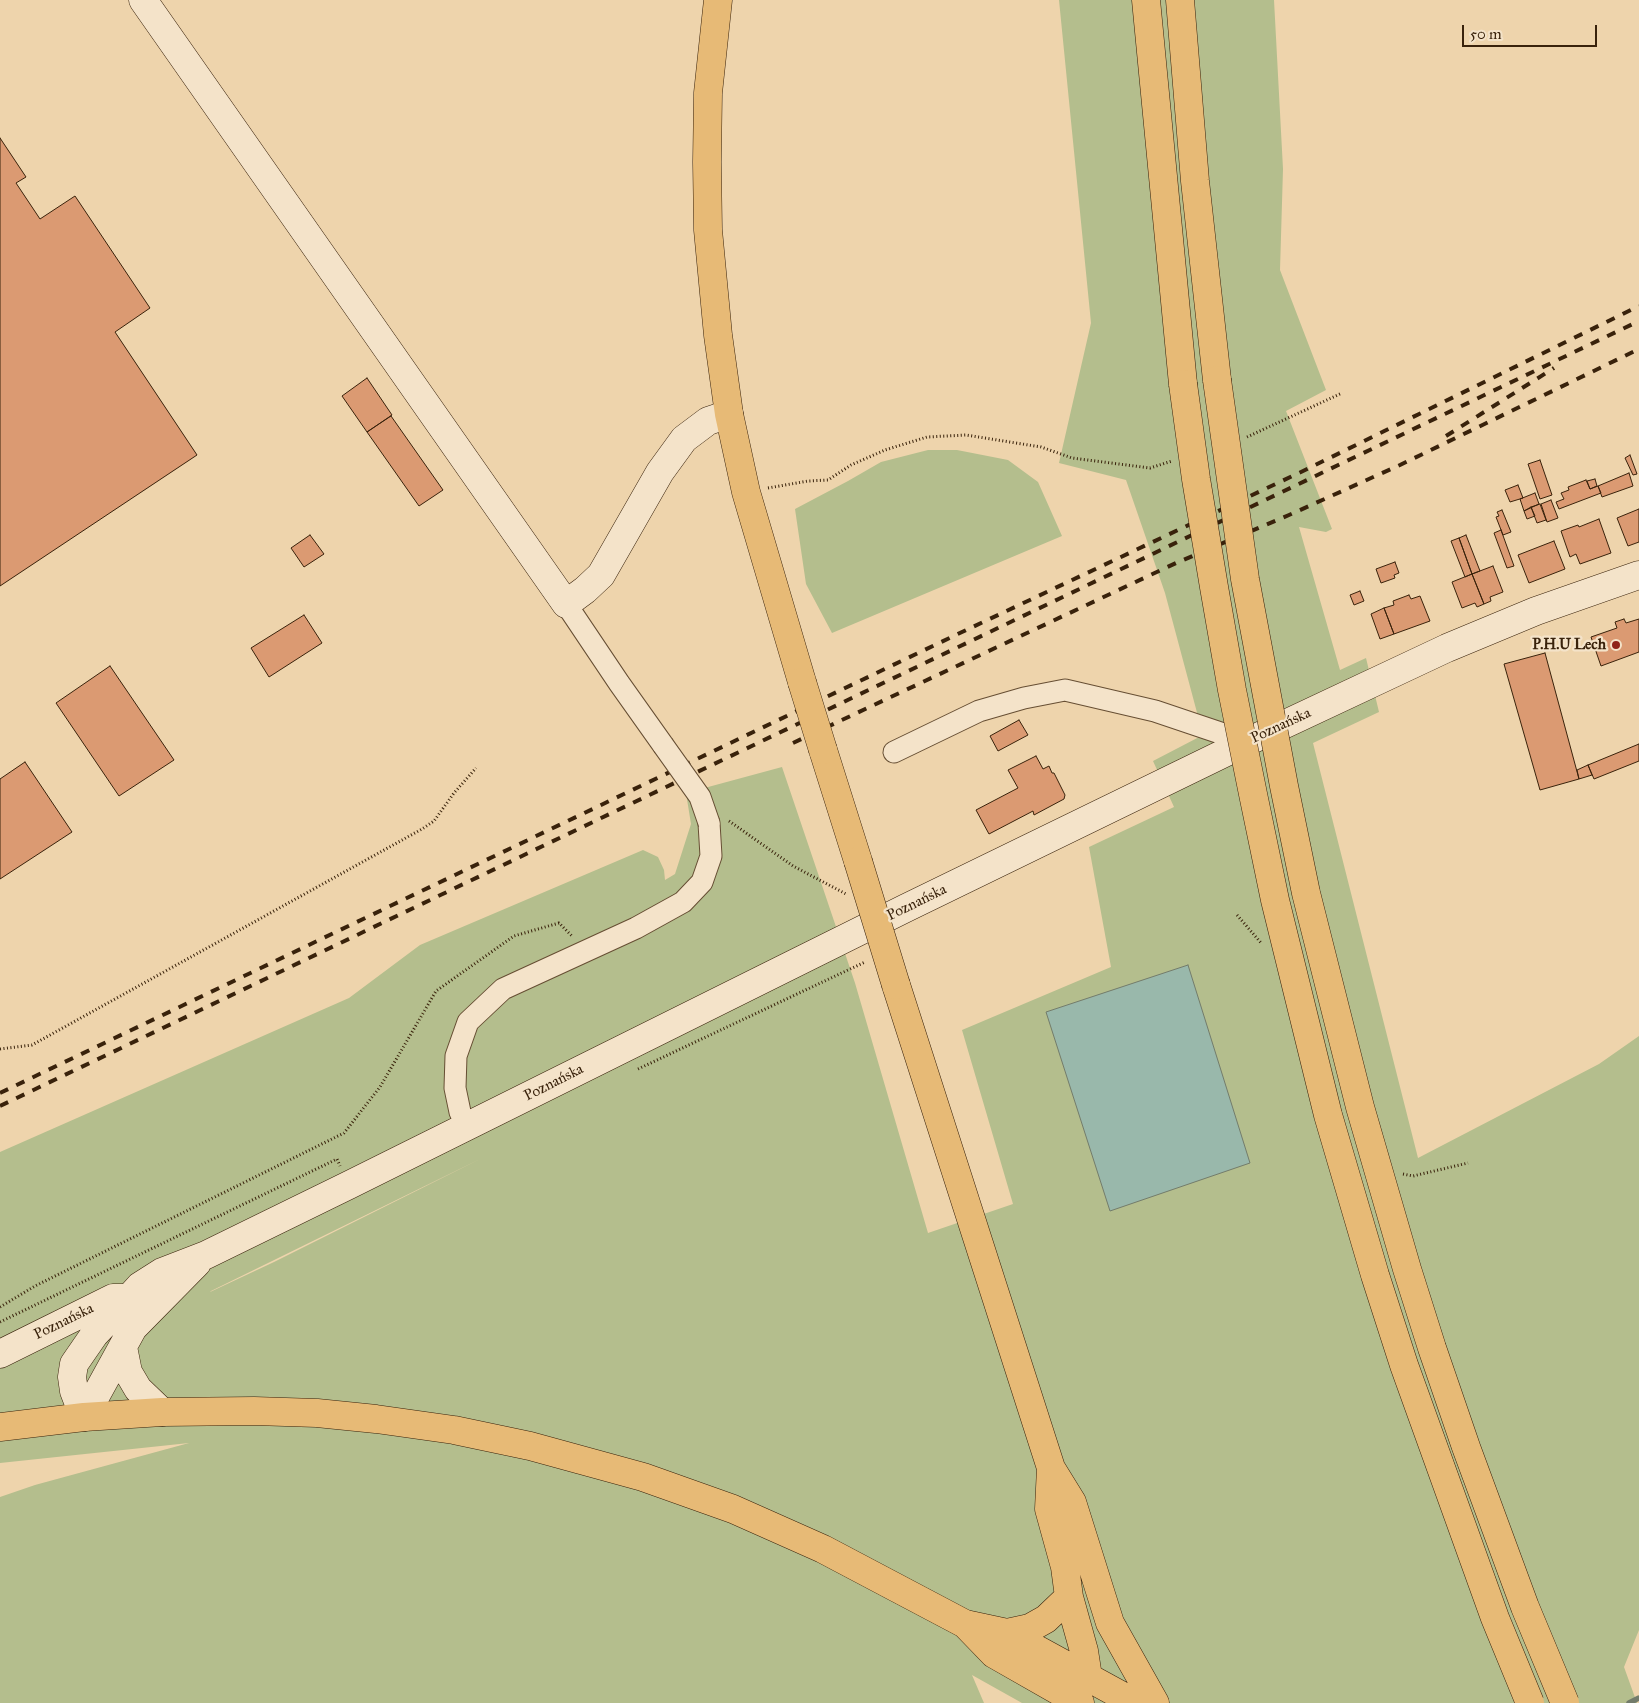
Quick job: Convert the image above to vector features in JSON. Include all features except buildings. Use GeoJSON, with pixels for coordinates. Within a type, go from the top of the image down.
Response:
{"type":"FeatureCollection","features":[{"type":"Feature","properties":{"kind":"main road"},"geometry":{"type":"LineString","coordinates":[[718,0],[708,93],[707,196],[712,283],[729,414],[746,492],[802,682],[896,985],[1050,1468],[1072,1502],[1110,1623],[1154,1703]]}},
{"type":"Feature","properties":{"kind":"main road"},"geometry":{"type":"LineString","coordinates":[[1146,0],[1183,384],[1196,479],[1232,690],[1275,900],[1326,1106],[1375,1275],[1404,1365],[1495,1618],[1530,1703]]}},
{"type":"Feature","properties":{"kind":"main road"},"geometry":{"type":"LineString","coordinates":[[1180,0],[1195,181],[1217,380],[1245,579],[1306,893],[1356,1089],[1407,1269],[1432,1348],[1466,1447],[1526,1607],[1565,1703]]}},
{"type":"Feature","properties":{"kind":"main road"},"geometry":{"type":"LineString","coordinates":[[0,1427],[84,1417],[162,1412],[316,1413],[376,1418],[454,1430],[530,1446],[652,1480],[733,1509],[823,1550],[965,1624],[1007,1633],[1135,1703]]}},
{"type":"Feature","properties":{"kind":"main road"},"geometry":{"type":"LineString","coordinates":[[1050,1468],[1049,1509],[1065,1567],[1069,1597],[1084,1650],[1088,1677]]}},
{"type":"Feature","properties":{"kind":"main road"},"geometry":{"type":"LineString","coordinates":[[1007,1633],[1030,1628],[1046,1619],[1069,1597]]}},
{"type":"Feature","properties":{"kind":"main road"},"geometry":{"type":"LineString","coordinates":[[965,1624],[994,1654],[1078,1702],[1088,1677],[1106,1659],[1110,1648],[1110,1623]]}},
{"type":"Feature","properties":{"kind":"street"},"geometry":{"type":"LineString","coordinates":[[142,0],[700,797],[709,823],[711,856],[702,882],[683,902],[636,928],[502,990],[468,1022],[456,1056],[456,1088],[460,1112],[467,1127]]}},
{"type":"Feature","properties":{"kind":"street"},"geometry":{"type":"LineString","coordinates":[[566,604],[601,575],[660,472],[684,439],[708,421],[729,414]]}},
{"type":"Feature","properties":{"kind":"street","name":"Poznańska"},"geometry":{"type":"LineString","coordinates":[[84,1417],[74,1391],[72,1377],[74,1364],[94,1335],[140,1286],[162,1272],[206,1255],[1247,742],[1474,637],[1543,609],[1639,575]]}},
{"type":"Feature","properties":{"kind":"street"},"geometry":{"type":"LineString","coordinates":[[894,752],[979,711],[1024,698],[1065,690],[1155,711],[1247,742]]}},
{"type":"Feature","properties":{"kind":"street","name":"Poznańska"},"geometry":{"type":"LineString","coordinates":[[84,1417],[133,1328],[206,1255]]}},
{"type":"Feature","properties":{"kind":"street","name":"Poznańska"},"geometry":{"type":"LineString","coordinates":[[0,1354],[113,1298],[129,1298]]}},
{"type":"Feature","properties":{"kind":"street"},"geometry":{"type":"LineString","coordinates":[[123,1347],[128,1372],[138,1389],[162,1412]]}},
{"type":"Feature","properties":{"kind":"path"},"geometry":{"type":"LineString","coordinates":[[746,492],[808,481],[828,480],[859,461],[885,450],[927,437],[966,435],[1040,447]]}},
{"type":"Feature","properties":{"kind":"path"},"geometry":{"type":"LineString","coordinates":[[0,1050],[32,1045],[422,829],[434,821],[454,793],[476,768]]}},
{"type":"Feature","properties":{"kind":"path"},"geometry":{"type":"LineString","coordinates":[[0,1307],[44,1282],[344,1133],[380,1087],[436,991],[514,936],[559,923],[588,950]]}},
{"type":"Feature","properties":{"kind":"green space"},"geometry":{"type":"Polygon","coordinates":[[[1059,0],[1274,0],[1283,169],[1280,270],[1326,390],[1286,411],[1332,529],[1326,532],[1299,527],[1340,670],[1366,658],[1379,712],[1313,743],[1418,1158],[1599,1064],[1639,1036],[1639,1630],[1624,1667],[1637,1703],[1022,1703],[972,1675],[984,1703],[0,1703],[0,1497],[35,1485],[189,1443],[0,1463],[0,1152],[349,998],[420,945],[643,850],[658,857],[664,870],[665,880],[675,874],[691,824],[686,793],[782,767],[855,983],[928,1233],[1013,1204],[962,1030],[1111,967],[1089,847],[1174,807],[1153,761],[1203,735],[1165,593],[1126,480],[1059,463],[1091,323],[1059,0]],[[480,1159],[210,1292],[274,1262],[480,1159]]]}},
{"type":"Feature","properties":{"kind":"green space"},"geometry":{"type":"Polygon","coordinates":[[[928,450],[957,450],[1008,460],[1038,482],[1062,536],[832,633],[806,584],[795,509],[881,462],[928,450]]]}},
{"type":"Feature","properties":{"kind":"shaded area"},"geometry":{"type":"Polygon","coordinates":[[[1188,965],[1250,1163],[1110,1211],[1046,1012],[1188,965]]]}},
{"type":"Feature","properties":{"kind":"waterway"},"geometry":{"type":"LineString","coordinates":[[1629,1703],[1639,1698]]}},
{"type":"Feature","properties":{"kind":"railway"},"geometry":{"type":"LineString","coordinates":[[0,1093],[962,632],[1301,472],[1639,306]]}},
{"type":"Feature","properties":{"kind":"railway"},"geometry":{"type":"LineString","coordinates":[[0,1106],[1639,321]]}},
{"type":"Feature","properties":{"kind":"railway"},"geometry":{"type":"LineString","coordinates":[[793,743],[1176,563],[1400,465],[1639,349]]}},
{"type":"Feature","properties":{"kind":"railway"},"geometry":{"type":"LineString","coordinates":[[1446,436],[1554,368]]}},
{"type":"Feature","properties":{"kind":"place","name":"P.H.U Lech"},"geometry":{"type":"Point","coordinates":[1616,645]}}]}
